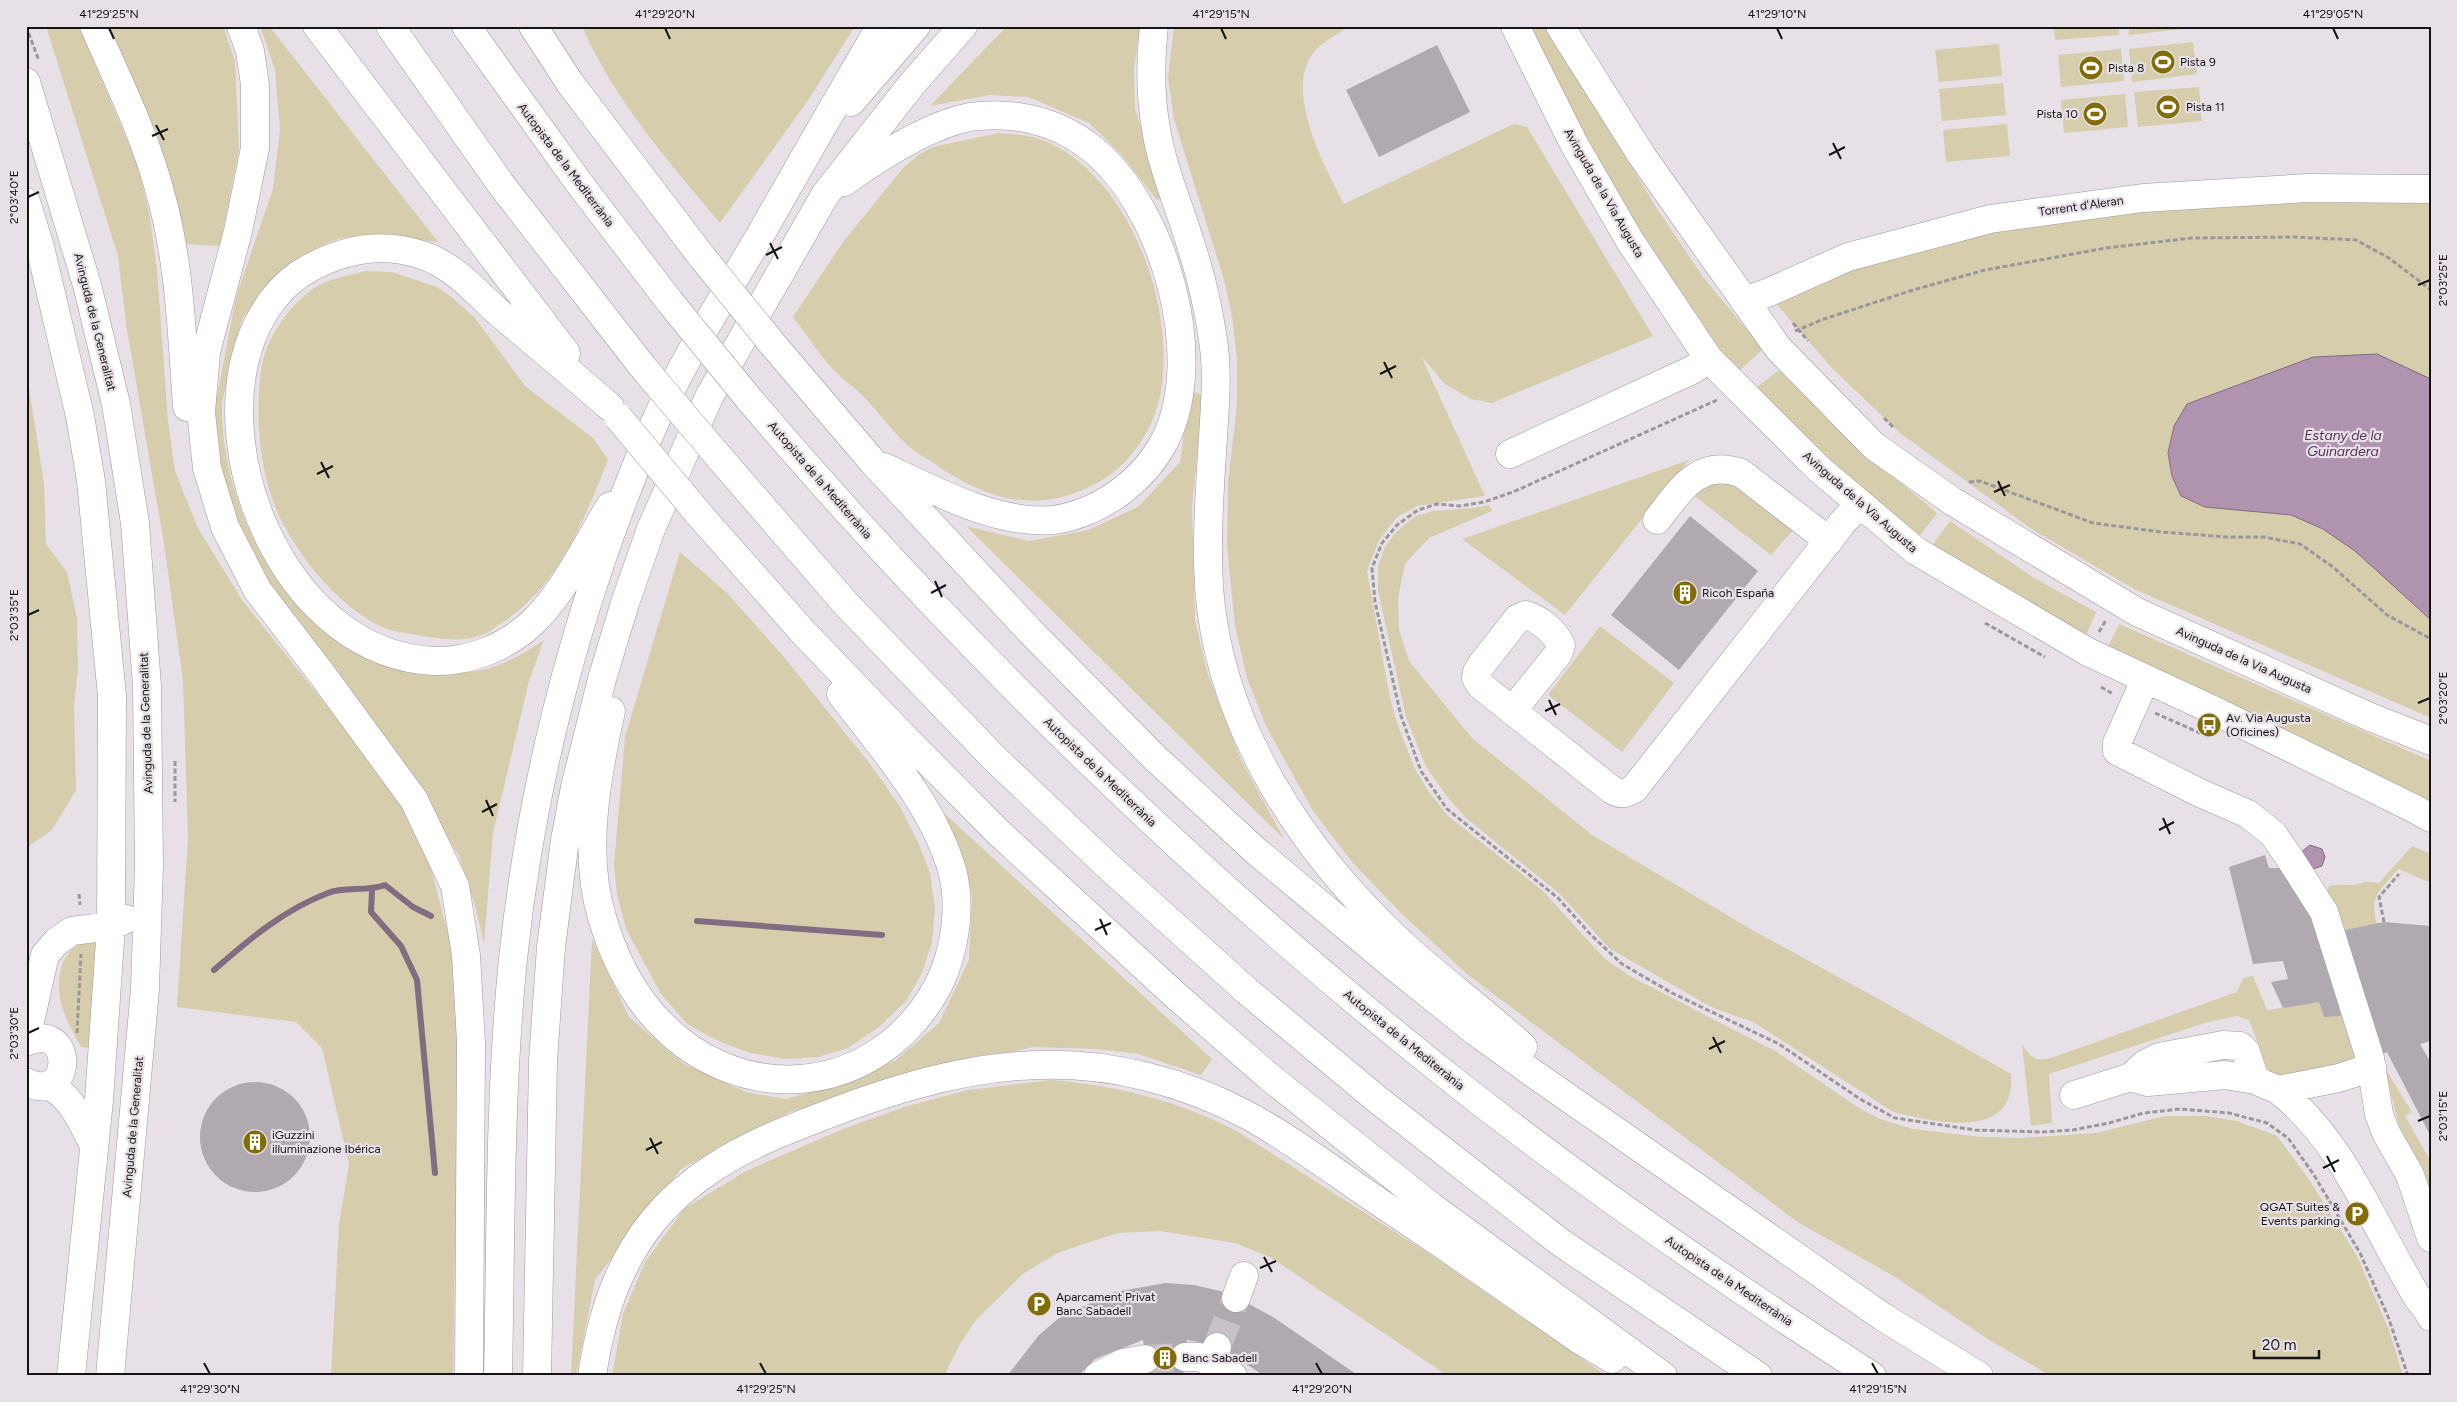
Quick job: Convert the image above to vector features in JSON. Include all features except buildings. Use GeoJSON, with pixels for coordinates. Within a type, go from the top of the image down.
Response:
{"type":"FeatureCollection","features":[{"type":"Feature","properties":{"kind":"main road"},"geometry":{"type":"LineString","coordinates":[[94,26],[144,144],[161,195],[172,248],[193,464],[202,495],[225,544],[414,800],[455,886],[467,963],[471,1042],[469,1376]]}},
{"type":"Feature","properties":{"kind":"main road"},"geometry":{"type":"LineString","coordinates":[[241,26],[250,51],[255,85],[255,148],[240,222],[206,352],[201,412],[207,468],[216,501],[235,549],[258,591]]}},
{"type":"Feature","properties":{"kind":"main road"},"geometry":{"type":"LineString","coordinates":[[317,26],[535,315],[697,512],[802,632],[998,832],[1082,912],[1224,1038],[1351,1144],[1432,1207],[1663,1376]]}},
{"type":"Feature","properties":{"kind":"main road"},"geometry":{"type":"LineString","coordinates":[[390,26],[500,183],[642,366],[846,604],[994,758],[1108,866],[1247,991],[1378,1100],[1560,1242],[1758,1376]]}},
{"type":"Feature","properties":{"kind":"main road","name":"Autopista de la Mediterrània"},"geometry":{"type":"LineString","coordinates":[[466,26],[573,175],[670,302],[749,399],[836,500],[1005,680],[1122,795],[1244,906],[1370,1014],[1457,1084],[1659,1234],[1872,1376]]}},
{"type":"Feature","properties":{"kind":"main road"},"geometry":{"type":"LineString","coordinates":[[533,26],[570,83],[702,257],[775,347],[872,461],[1009,609],[1140,742],[1257,852],[1476,1032],[1621,1136],[1883,1317],[1980,1376]]}},
{"type":"Feature","properties":{"kind":"main road"},"geometry":{"type":"LineString","coordinates":[[554,26],[570,83]]}},
{"type":"Feature","properties":{"kind":"main road"},"geometry":{"type":"LineString","coordinates":[[498,1376],[508,1039],[513,962],[536,795],[562,685],[578,629],[639,459],[683,367],[882,26]]}},
{"type":"Feature","properties":{"kind":"main road"},"geometry":{"type":"LineString","coordinates":[[802,164],[916,26]]}},
{"type":"Feature","properties":{"kind":"main road"},"geometry":{"type":"LineString","coordinates":[[538,1376],[543,1061],[546,1005],[557,894],[565,840],[587,735],[625,603],[651,529],[709,398],[825,195],[912,84],[962,26]]}},
{"type":"Feature","properties":{"kind":"main road"},"geometry":{"type":"LineString","coordinates":[[1154,26],[1151,73],[1156,131],[1206,296],[1214,343],[1216,390],[1208,543],[1209,589],[1224,670],[1236,709],[1281,801],[1309,840],[1353,894],[1401,942],[1500,1026],[1621,1136]]}},
{"type":"Feature","properties":{"kind":"main road","name":"Avinguda de la Via Augusta"},"geometry":{"type":"LineString","coordinates":[[1515,26],[1574,144],[1621,225],[1709,359],[1819,469],[1916,551],[2088,652],[2224,715],[2431,818]]}},
{"type":"Feature","properties":{"kind":"main road","name":"Avinguda de la Via Augusta"},"geometry":{"type":"LineString","coordinates":[[1560,26],[1642,156],[1778,348],[1874,446],[1952,502],[2137,612],[2370,716],[2431,741]]}},
{"type":"Feature","properties":{"kind":"main road","name":"Avinguda de la Generalitat"},"geometry":{"type":"LineString","coordinates":[[26,82],[87,286],[116,404],[135,523],[147,686],[149,876],[146,965],[110,1376]]}},
{"type":"Feature","properties":{"kind":"main road"},"geometry":{"type":"LineString","coordinates":[[825,195],[863,168],[894,150],[951,122],[969,118],[996,116],[1030,118],[1068,132],[1088,145],[1121,179],[1138,204],[1152,230],[1173,290],[1182,346],[1182,375],[1177,403],[1161,448],[1132,483],[1096,507],[1052,520],[1025,519],[999,514],[923,486],[872,461]]}},
{"type":"Feature","properties":{"kind":"main road"},"geometry":{"type":"LineString","coordinates":[[26,121],[68,252],[87,286]]}},
{"type":"Feature","properties":{"kind":"main road","name":"Torrent d'Aleran"},"geometry":{"type":"LineString","coordinates":[[1744,301],[1767,293],[1848,257],[1990,219],[2143,198],[2308,188],[2431,189]]}},
{"type":"Feature","properties":{"kind":"main road"},"geometry":{"type":"LineString","coordinates":[[26,202],[67,358],[80,416],[91,481],[112,696],[111,926],[94,1146],[71,1376]]}},
{"type":"Feature","properties":{"kind":"main road"},"geometry":{"type":"LineString","coordinates":[[614,412],[493,307],[473,286],[439,262],[422,255],[376,248],[358,249],[334,256],[303,271],[280,290],[261,317],[248,347],[239,388],[239,434],[243,460],[256,508],[278,554],[307,594],[322,610],[355,636],[389,653],[426,660],[462,659],[479,654],[512,638],[543,611],[639,459]]}},
{"type":"Feature","properties":{"kind":"main road"},"geometry":{"type":"LineString","coordinates":[[1510,454],[1701,366],[1709,359]]}},
{"type":"Feature","properties":{"kind":"main road"},"geometry":{"type":"LineString","coordinates":[[1657,520],[1690,479],[1713,469],[1728,468],[1741,473],[1829,541]]}},
{"type":"Feature","properties":{"kind":"main road"},"geometry":{"type":"LineString","coordinates":[[1512,711],[1618,794],[1634,789],[1860,504]]}},
{"type":"Feature","properties":{"kind":"main road"},"geometry":{"type":"LineString","coordinates":[[651,529],[605,740],[592,838],[594,884],[602,917],[615,954],[632,987],[647,1008],[681,1042],[720,1065],[743,1074],[776,1080],[810,1079],[842,1072],[875,1055],[906,1031],[929,1001],[944,974],[954,942],[956,909],[952,871],[938,833],[914,791],[840,692],[802,632]]}},
{"type":"Feature","properties":{"kind":"main road"},"geometry":{"type":"LineString","coordinates":[[2145,680],[2117,743],[2117,751],[2200,793],[2248,814],[2273,834],[2324,912],[2372,1067],[2379,1114],[2386,1133],[2410,1175],[2431,1238]]}},
{"type":"Feature","properties":{"kind":"main road"},"geometry":{"type":"LineString","coordinates":[[66,1042],[41,1038],[26,1041],[45,955],[57,941],[72,931],[111,926],[130,916],[138,905],[149,876]]}},
{"type":"Feature","properties":{"kind":"main road"},"geometry":{"type":"LineString","coordinates":[[111,926],[133,941],[146,965]]}},
{"type":"Feature","properties":{"kind":"main road"},"geometry":{"type":"LineString","coordinates":[[38,991],[66,1042]]}},
{"type":"Feature","properties":{"kind":"main road"},"geometry":{"type":"LineString","coordinates":[[33,1085],[60,1076],[63,1068],[61,1052],[66,1042]]}},
{"type":"Feature","properties":{"kind":"main road"},"geometry":{"type":"LineString","coordinates":[[592,1376],[597,1344],[610,1298],[624,1262],[635,1243],[663,1207],[699,1176],[745,1147],[846,1108],[926,1083],[1002,1068],[1061,1065],[1118,1071],[1171,1084],[1212,1099],[1248,1116],[1390,1209],[1580,1340],[1642,1376]]}},
{"type":"Feature","properties":{"kind":"main road"},"geometry":{"type":"LineString","coordinates":[[2074,1096],[2131,1077],[2148,1082],[2225,1075],[2266,1085],[2339,1078],[2372,1067]]}},
{"type":"Feature","properties":{"kind":"main road"},"geometry":{"type":"LineString","coordinates":[[33,1085],[56,1089],[66,1097],[94,1146]]}},
{"type":"Feature","properties":{"kind":"main road"},"geometry":{"type":"LineString","coordinates":[[2266,1085],[2298,1106],[2335,1154],[2359,1190],[2415,1293],[2431,1316]]}},
{"type":"Feature","properties":{"kind":"main road"},"geometry":{"type":"LineString","coordinates":[[1098,1376],[1123,1363],[1145,1359]]}},
{"type":"Feature","properties":{"kind":"path"},"geometry":{"type":"LineString","coordinates":[[1809,342],[1798,329],[1913,290],[1976,273],[2106,248],[2192,238],[2294,236],[2356,240],[2389,258],[2431,290]]}},
{"type":"Feature","properties":{"kind":"path"},"geometry":{"type":"LineString","coordinates":[[1717,400],[1512,492],[1484,502],[1460,506],[1437,504],[1418,510],[1397,525],[1382,543],[1372,568],[1375,602],[1401,716],[1421,771],[1446,809],[1558,898],[1622,964],[1672,993],[1779,1044],[1860,1099],[1895,1118],[1975,1130],[2042,1132],[2073,1130],[2109,1123],[2144,1113],[2180,1109],[2229,1113],[2267,1123],[2288,1138],[2314,1174],[2360,1253],[2389,1319],[2408,1376]]}},
{"type":"Feature","properties":{"kind":"path"},"geometry":{"type":"LineString","coordinates":[[1880,414],[1900,434]]}},
{"type":"Feature","properties":{"kind":"path"},"geometry":{"type":"LineString","coordinates":[[1973,488],[1966,483],[1980,481],[2093,523],[2161,532],[2228,537],[2264,537],[2300,544],[2333,567],[2387,615],[2431,639]]}},
{"type":"Feature","properties":{"kind":"path"},"geometry":{"type":"LineString","coordinates":[[2088,652],[2118,601]]}},
{"type":"Feature","properties":{"kind":"path"},"geometry":{"type":"LineString","coordinates":[[2384,922],[2379,897],[2399,874]]}},
{"type":"Feature","properties":{"kind":"path"},"geometry":{"type":"LineString","coordinates":[[66,1042],[81,929],[79,894]]}},
{"type":"Feature","properties":{"kind":"shaded area"},"geometry":{"type":"Polygon","coordinates":[[[46,26],[79,26],[138,166],[150,217],[157,270],[168,421],[175,471],[198,528],[242,600],[400,797],[430,865],[450,941],[459,1026],[453,1376],[331,1376],[339,1224],[349,1164],[322,1048],[296,1022],[177,1007],[188,838],[183,681],[164,544],[126,324],[118,256],[46,26]]]}},
{"type":"Feature","properties":{"kind":"shaded area"},"geometry":{"type":"Polygon","coordinates":[[[109,26],[223,26],[235,61],[239,149],[220,246],[181,244],[175,195],[157,134],[109,26]]]}},
{"type":"Feature","properties":{"kind":"shaded area"},"geometry":{"type":"Polygon","coordinates":[[[260,26],[269,26],[438,242],[379,236],[344,238],[332,241],[310,252],[281,274],[244,316],[240,325],[222,406],[227,459],[240,506],[260,552],[287,594],[321,629],[360,655],[405,671],[471,672],[502,664],[544,640],[529,681],[493,833],[484,944],[475,906],[459,856],[402,764],[271,590],[241,542],[220,481],[213,417],[236,297],[273,189],[280,129],[275,70],[260,26]]]}},
{"type":"Feature","properties":{"kind":"shaded area"},"geometry":{"type":"Polygon","coordinates":[[[582,26],[855,26],[809,99],[720,223],[662,153],[626,105],[595,53],[582,26]]]}},
{"type":"Feature","properties":{"kind":"shaded area"},"geometry":{"type":"Polygon","coordinates":[[[1007,26],[1140,26],[1134,69],[1135,109],[1164,197],[1157,200],[1120,153],[1089,123],[1028,97],[990,95],[930,106],[1007,26]]]}},
{"type":"Feature","properties":{"kind":"shaded area"},"geometry":{"type":"Polygon","coordinates":[[[1174,26],[1350,26],[1314,51],[1304,72],[1303,91],[1305,111],[1311,132],[1327,171],[1344,204],[1514,124],[1527,127],[1653,336],[1492,403],[1471,399],[1445,384],[1421,356],[1485,496],[1417,506],[1397,517],[1379,540],[1367,571],[1390,698],[1398,726],[1415,769],[1429,792],[1448,816],[1543,891],[1603,957],[1628,975],[1777,1052],[1859,1108],[1880,1119],[1913,1129],[1982,1137],[2020,1138],[2096,1133],[2165,1116],[2205,1116],[2237,1121],[2277,1136],[2308,1178],[2357,1256],[2389,1330],[2403,1376],[2051,1376],[1991,1341],[1892,1275],[1799,1223],[1467,974],[1400,912],[1352,862],[1313,811],[1266,726],[1247,678],[1235,626],[1227,546],[1228,484],[1237,404],[1237,359],[1232,316],[1224,280],[1174,119],[1168,78],[1174,26]]]}},
{"type":"Feature","properties":{"kind":"shaded area"},"geometry":{"type":"Polygon","coordinates":[[[1527,26],[1548,26],[1654,204],[1703,277],[1763,349],[1737,373],[1649,256],[1527,26]]]}},
{"type":"Feature","properties":{"kind":"shaded area"},"geometry":{"type":"Polygon","coordinates":[[[2054,26],[2119,26],[2119,35],[2055,40],[2054,26]]]}},
{"type":"Feature","properties":{"kind":"shaded area"},"geometry":{"type":"Polygon","coordinates":[[[2129,26],[2193,26],[2193,28],[2129,35],[2129,26]]]}},
{"type":"Feature","properties":{"kind":"shaded area","name":"Pista 9"},"geometry":{"type":"Polygon","coordinates":[[[2193,42],[2197,74],[2132,82],[2129,49],[2193,42]]]}},
{"type":"Feature","properties":{"kind":"shaded area"},"geometry":{"type":"Polygon","coordinates":[[[1999,44],[2002,76],[1939,82],[1935,50],[1999,44]]]}},
{"type":"Feature","properties":{"kind":"shaded area","name":"Pista 8"},"geometry":{"type":"Polygon","coordinates":[[[2121,49],[2124,81],[2061,87],[2058,55],[2121,49]]]}},
{"type":"Feature","properties":{"kind":"shaded area"},"geometry":{"type":"Polygon","coordinates":[[[2003,83],[2006,115],[1942,121],[1939,89],[2003,83]]]}},
{"type":"Feature","properties":{"kind":"shaded area","name":"Pista 11"},"geometry":{"type":"Polygon","coordinates":[[[2199,87],[2202,121],[2138,127],[2134,92],[2199,87]]]}},
{"type":"Feature","properties":{"kind":"shaded area","name":"Pista 10"},"geometry":{"type":"Polygon","coordinates":[[[2125,94],[2128,127],[2064,133],[2061,100],[2125,94]]]}},
{"type":"Feature","properties":{"kind":"shaded area"},"geometry":{"type":"Polygon","coordinates":[[[2007,124],[2010,156],[1946,162],[1943,130],[2007,124]]]}},
{"type":"Feature","properties":{"kind":"shaded area"},"geometry":{"type":"Polygon","coordinates":[[[999,133],[1040,139],[1071,156],[1099,181],[1122,212],[1140,247],[1153,285],[1161,324],[1164,361],[1160,396],[1152,422],[1145,435],[1128,458],[1107,477],[1074,494],[1053,499],[1033,501],[993,494],[974,487],[954,476],[913,450],[862,395],[833,370],[793,317],[843,242],[903,168],[918,155],[933,147],[999,133]]]}},
{"type":"Feature","properties":{"kind":"shaded area"},"geometry":{"type":"Polygon","coordinates":[[[2431,189],[2431,718],[2134,589],[2033,530],[1900,433],[1832,368],[1767,293],[1990,219],[2431,189]]]}},
{"type":"Feature","properties":{"kind":"shaded area"},"geometry":{"type":"Polygon","coordinates":[[[366,271],[392,272],[437,287],[449,295],[475,318],[525,386],[593,438],[608,460],[579,529],[553,572],[538,592],[520,609],[480,636],[465,639],[433,638],[384,628],[364,617],[349,606],[322,580],[299,550],[280,518],[267,482],[260,441],[258,398],[263,360],[271,339],[291,308],[309,292],[329,281],[366,271]]]}},
{"type":"Feature","properties":{"kind":"shaded area"},"geometry":{"type":"Polygon","coordinates":[[[1782,368],[1876,462],[1937,513],[1915,542],[1753,390],[1782,368]]]}},
{"type":"Feature","properties":{"kind":"shaded area"},"geometry":{"type":"Polygon","coordinates":[[[26,369],[44,483],[46,544],[67,572],[77,618],[78,670],[74,704],[76,790],[52,830],[26,848],[26,369]]]}},
{"type":"Feature","properties":{"kind":"shaded area"},"geometry":{"type":"Polygon","coordinates":[[[1190,392],[1203,394],[1192,506],[1195,620],[1207,672],[1241,760],[1284,839],[966,526],[1029,541],[1088,530],[1138,507],[1180,462],[1190,392]]]}},
{"type":"Feature","properties":{"kind":"shaded area"},"geometry":{"type":"Polygon","coordinates":[[[1689,460],[1565,615],[1462,539],[1689,460]]]}},
{"type":"Feature","properties":{"kind":"shaded area"},"geometry":{"type":"Polygon","coordinates":[[[1726,478],[1794,529],[1771,555],[1692,494],[1697,486],[1726,478]]]}},
{"type":"Feature","properties":{"kind":"shaded area"},"geometry":{"type":"Polygon","coordinates":[[[1489,505],[1492,511],[1429,538],[1405,564],[1398,598],[1399,630],[1409,661],[1472,738],[1592,835],[1754,931],[2011,1074],[2009,1096],[2001,1110],[1987,1119],[1970,1122],[1930,1120],[1893,1112],[1753,1022],[1711,1007],[1609,948],[1560,894],[1466,818],[1449,799],[1426,767],[1406,717],[1378,591],[1378,566],[1385,547],[1397,531],[1416,516],[1433,511],[1489,505]]]}},
{"type":"Feature","properties":{"kind":"shaded area"},"geometry":{"type":"Polygon","coordinates":[[[1950,521],[2036,579],[2096,612],[2083,643],[1928,551],[1950,521]]]}},
{"type":"Feature","properties":{"kind":"shaded area"},"geometry":{"type":"Polygon","coordinates":[[[680,552],[727,593],[784,657],[870,764],[899,805],[917,840],[930,873],[935,909],[932,943],[921,975],[906,1001],[879,1027],[848,1048],[818,1057],[786,1059],[750,1053],[718,1041],[687,1024],[661,994],[626,929],[617,894],[614,865],[625,737],[680,552]]]}},
{"type":"Feature","properties":{"kind":"shaded area"},"geometry":{"type":"Polygon","coordinates":[[[2119,624],[2431,761],[2431,809],[2106,651],[2119,624]]]}},
{"type":"Feature","properties":{"kind":"shaded area"},"geometry":{"type":"Polygon","coordinates":[[[1600,626],[1674,683],[1622,752],[1548,695],[1600,626]]]}},
{"type":"Feature","properties":{"kind":"shaded area"},"geometry":{"type":"Polygon","coordinates":[[[944,813],[1212,1059],[1201,1075],[1138,1054],[1096,1049],[1033,1047],[899,1079],[790,1112],[681,1169],[595,1280],[576,1376],[571,1376],[592,939],[629,1017],[684,1064],[746,1092],[786,1099],[846,1082],[896,1060],[939,1023],[969,960],[972,895],[960,848],[944,813]]]}},
{"type":"Feature","properties":{"kind":"shaded area"},"geometry":{"type":"Polygon","coordinates":[[[2412,846],[2431,854],[2431,883],[2398,869],[2381,888],[2375,900],[2377,924],[2345,930],[2326,894],[2329,886],[2354,885],[2366,882],[2379,883],[2412,846]]]}},
{"type":"Feature","properties":{"kind":"shaded area"},"geometry":{"type":"Polygon","coordinates":[[[94,940],[100,953],[93,1041],[88,1048],[81,1047],[67,1019],[61,1004],[59,980],[65,958],[72,949],[82,943],[94,940]]]}},
{"type":"Feature","properties":{"kind":"shaded area"},"geometry":{"type":"Polygon","coordinates":[[[2330,969],[2361,1061],[2276,1078],[2269,1073],[2249,1020],[2237,1016],[2208,1022],[2049,1074],[2052,1123],[2031,1126],[2022,1044],[2037,1059],[2051,1058],[2237,992],[2243,978],[2253,976],[2267,1010],[2319,1002],[2324,1017],[2341,1016],[2330,969]]]}},
{"type":"Feature","properties":{"kind":"shaded area"},"geometry":{"type":"Polygon","coordinates":[[[2384,1067],[2412,1112],[2405,1116],[2431,1162],[2431,1197],[2423,1172],[2399,1125],[2384,1067]]]}},
{"type":"Feature","properties":{"kind":"shaded area"},"geometry":{"type":"Polygon","coordinates":[[[1051,1080],[1099,1086],[1146,1096],[1191,1111],[1235,1130],[1428,1253],[1607,1376],[1448,1376],[1270,1257],[1235,1243],[1160,1231],[1119,1233],[1083,1244],[1056,1254],[1024,1273],[975,1321],[959,1346],[944,1376],[612,1376],[623,1314],[645,1262],[684,1209],[746,1171],[843,1129],[904,1107],[968,1090],[1051,1080]]]}},
{"type":"Feature","properties":{"kind":"water","name":"Estany de la Guinardera"},"geometry":{"type":"Polygon","coordinates":[[[2377,354],[2431,379],[2431,620],[2355,551],[2323,529],[2291,515],[2205,507],[2181,496],[2172,476],[2168,453],[2174,426],[2187,404],[2313,357],[2377,354]]]}},
{"type":"Feature","properties":{"kind":"water"},"geometry":{"type":"Polygon","coordinates":[[[2310,845],[2322,849],[2325,857],[2322,866],[2310,870],[2300,853],[2310,845]]]}},
{"type":"Feature","properties":{"kind":"waterway"},"geometry":{"type":"LineString","coordinates":[[214,970],[282,916],[334,891],[385,885],[413,907],[431,916]]}},
{"type":"Feature","properties":{"kind":"waterway"},"geometry":{"type":"LineString","coordinates":[[372,890],[371,912],[401,946],[417,980],[435,1173]]}},
{"type":"Feature","properties":{"kind":"waterway"},"geometry":{"type":"LineString","coordinates":[[697,921],[882,935]]}},
{"type":"Feature","properties":{"kind":"tunnel"},"geometry":{"type":"LineString","coordinates":[[1217,1347],[1236,1298]]}},
{"type":"Feature","properties":{"kind":"tunnel"},"geometry":{"type":"LineString","coordinates":[[1145,1359],[1185,1357]]}},
{"type":"Feature","properties":{"kind":"place","name":"Pista 9"},"geometry":{"type":"Point","coordinates":[2163,62]}},
{"type":"Feature","properties":{"kind":"place","name":"Pista 8"},"geometry":{"type":"Point","coordinates":[2091,68]}},
{"type":"Feature","properties":{"kind":"place","name":"Pista 11"},"geometry":{"type":"Point","coordinates":[2168,107]}},
{"type":"Feature","properties":{"kind":"place","name":"Pista 10"},"geometry":{"type":"Point","coordinates":[2095,114]}},
{"type":"Feature","properties":{"kind":"place","name":"Ricoh España"},"geometry":{"type":"Point","coordinates":[1685,593]}},
{"type":"Feature","properties":{"kind":"place","name":"Av. Via Augusta (Oficines)"},"geometry":{"type":"Point","coordinates":[2209,725]}},
{"type":"Feature","properties":{"kind":"place","name":"iGuzzini illuminazione Ibérica"},"geometry":{"type":"Point","coordinates":[255,1142]}},
{"type":"Feature","properties":{"kind":"place","name":"QGAT Suites & Events parking"},"geometry":{"type":"Point","coordinates":[2357,1214]}},
{"type":"Feature","properties":{"kind":"place","name":"Aparcament Privat Banc Sabadell"},"geometry":{"type":"Point","coordinates":[1039,1304]}},
{"type":"Feature","properties":{"kind":"place","name":"Banc Sabadell"},"geometry":{"type":"Point","coordinates":[1165,1358]}}]}
